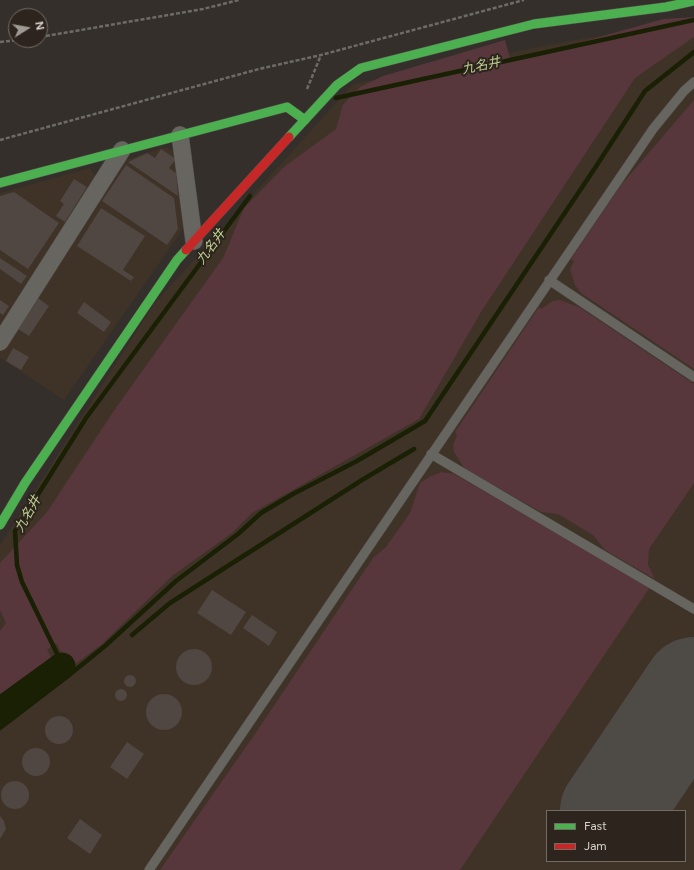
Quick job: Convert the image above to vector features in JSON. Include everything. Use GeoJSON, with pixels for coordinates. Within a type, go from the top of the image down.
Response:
{"type":"FeatureCollection","features":[{"type":"Feature","properties":{"kind":"street"},"geometry":{"type":"LineString","coordinates":[[0,525],[25,483],[177,260],[337,85],[361,68],[534,24],[658,8],[694,1]]}},
{"type":"Feature","properties":{"kind":"street"},"geometry":{"type":"LineString","coordinates":[[0,183],[287,107],[305,120]]}},
{"type":"Feature","properties":{"kind":"street"},"geometry":{"type":"LineString","coordinates":[[180,135],[194,241]]}},
{"type":"Feature","properties":{"kind":"street"},"geometry":{"type":"LineString","coordinates":[[0,342],[122,150]]}},
{"type":"Feature","properties":{"kind":"lane"},"geometry":{"type":"LineString","coordinates":[[149,870],[653,129],[684,90],[694,82]]}},
{"type":"Feature","properties":{"kind":"lane"},"geometry":{"type":"LineString","coordinates":[[550,280],[694,377]]}},
{"type":"Feature","properties":{"kind":"lane"},"geometry":{"type":"LineString","coordinates":[[431,454],[694,609]]}},
{"type":"Feature","properties":{"kind":"path"},"geometry":{"type":"LineString","coordinates":[[48,36],[203,9],[239,0]]}},
{"type":"Feature","properties":{"kind":"path"},"geometry":{"type":"LineString","coordinates":[[0,140],[259,69],[321,55],[524,0]]}},
{"type":"Feature","properties":{"kind":"path"},"geometry":{"type":"LineString","coordinates":[[297,114],[321,55]]}},
{"type":"Feature","properties":{"kind":"shaded area"},"geometry":{"type":"Polygon","coordinates":[[[694,17],[694,37],[635,78],[481,312],[419,419],[252,513],[232,533],[172,576],[102,644],[70,668],[56,643],[47,650],[55,664],[0,702],[0,631],[6,623],[0,610],[0,563],[47,512],[115,409],[223,258],[244,208],[284,167],[336,129],[343,105],[360,87],[383,76],[505,40],[511,62],[663,19],[694,17]]]}},
{"type":"Feature","properties":{"kind":"shaded area"},"geometry":{"type":"Polygon","coordinates":[[[694,21],[694,870],[0,870],[0,545],[154,304],[353,84],[569,41],[694,21]]]}},
{"type":"Feature","properties":{"kind":"shaded area"},"geometry":{"type":"Polygon","coordinates":[[[694,100],[694,369],[581,293],[575,285],[570,269],[574,261],[571,259],[622,184],[694,100]]]}},
{"type":"Feature","properties":{"kind":"shaded area"},"geometry":{"type":"Polygon","coordinates":[[[166,147],[176,152],[183,229],[64,400],[0,358],[0,351],[125,160],[166,147]]]}},
{"type":"Feature","properties":{"kind":"shaded area"},"geometry":{"type":"Polygon","coordinates":[[[90,168],[97,178],[0,325],[0,193],[90,168]]]}},
{"type":"Feature","properties":{"kind":"shaded area"},"geometry":{"type":"Polygon","coordinates":[[[560,300],[579,307],[694,384],[694,483],[649,549],[648,565],[655,579],[605,550],[593,535],[558,514],[541,512],[465,469],[454,452],[453,445],[457,435],[455,432],[539,307],[541,309],[553,301],[560,300]]]}},
{"type":"Feature","properties":{"kind":"shaded area"},"geometry":{"type":"Polygon","coordinates":[[[442,472],[454,474],[650,587],[460,870],[160,870],[257,731],[373,558],[386,547],[410,513],[420,483],[431,476],[442,472]]]}},
{"type":"Feature","properties":{"kind":"building"},"geometry":{"type":"Polygon","coordinates":[[[161,149],[176,159],[169,168],[176,173],[178,196],[128,162],[147,153],[155,158],[161,149]]]}},
{"type":"Feature","properties":{"kind":"building"},"geometry":{"type":"Polygon","coordinates":[[[126,165],[174,198],[178,229],[167,245],[102,201],[126,165]]]}},
{"type":"Feature","properties":{"kind":"building"},"geometry":{"type":"Polygon","coordinates":[[[74,179],[87,187],[65,222],[56,216],[64,204],[60,201],[74,179]]]}},
{"type":"Feature","properties":{"kind":"building"},"geometry":{"type":"Polygon","coordinates":[[[14,192],[59,223],[28,269],[0,250],[0,196],[14,192]]]}},
{"type":"Feature","properties":{"kind":"building"},"geometry":{"type":"Polygon","coordinates":[[[101,208],[145,236],[123,270],[134,277],[131,281],[77,246],[101,208]]]}},
{"type":"Feature","properties":{"kind":"building"},"geometry":{"type":"Polygon","coordinates":[[[0,258],[27,276],[21,284],[0,269],[0,258]]]}},
{"type":"Feature","properties":{"kind":"building"},"geometry":{"type":"Polygon","coordinates":[[[38,298],[49,306],[29,336],[18,329],[38,298]]]}},
{"type":"Feature","properties":{"kind":"building"},"geometry":{"type":"Polygon","coordinates":[[[0,300],[9,306],[3,315],[0,313],[0,300]]]}},
{"type":"Feature","properties":{"kind":"building"},"geometry":{"type":"Polygon","coordinates":[[[84,302],[111,322],[104,332],[77,313],[84,302]]]}},
{"type":"Feature","properties":{"kind":"building"},"geometry":{"type":"Polygon","coordinates":[[[13,348],[29,357],[21,370],[6,361],[13,348]]]}},
{"type":"Feature","properties":{"kind":"building"},"geometry":{"type":"Polygon","coordinates":[[[212,590],[246,612],[231,635],[197,613],[212,590]]]}},
{"type":"Feature","properties":{"kind":"building"},"geometry":{"type":"Polygon","coordinates":[[[252,615],[277,632],[269,646],[243,628],[252,615]]]}},
{"type":"Feature","properties":{"kind":"building"},"geometry":{"type":"Polygon","coordinates":[[[194,649],[207,654],[212,667],[207,680],[194,685],[181,680],[176,667],[181,654],[194,649]]]}},
{"type":"Feature","properties":{"kind":"building"},"geometry":{"type":"Polygon","coordinates":[[[128,675],[132,675],[136,681],[132,687],[128,687],[124,683],[124,679],[128,675]]]}},
{"type":"Feature","properties":{"kind":"building"},"geometry":{"type":"Polygon","coordinates":[[[119,689],[123,689],[127,695],[123,701],[119,701],[115,697],[115,693],[119,689]]]}},
{"type":"Feature","properties":{"kind":"building"},"geometry":{"type":"Polygon","coordinates":[[[164,694],[177,699],[182,712],[177,725],[164,730],[151,725],[146,712],[151,699],[164,694]]]}},
{"type":"Feature","properties":{"kind":"building"},"geometry":{"type":"Polygon","coordinates":[[[59,716],[69,720],[73,730],[69,740],[59,744],[49,740],[45,730],[49,720],[59,716]]]}},
{"type":"Feature","properties":{"kind":"building"},"geometry":{"type":"Polygon","coordinates":[[[127,742],[144,754],[127,779],[110,767],[127,742]]]}},
{"type":"Feature","properties":{"kind":"building"},"geometry":{"type":"Polygon","coordinates":[[[36,748],[46,752],[50,762],[46,772],[36,776],[26,772],[22,762],[26,752],[36,748]]]}},
{"type":"Feature","properties":{"kind":"building"},"geometry":{"type":"Polygon","coordinates":[[[15,781],[25,785],[29,795],[25,805],[15,809],[5,805],[1,795],[5,785],[15,781]]]}},
{"type":"Feature","properties":{"kind":"building"},"geometry":{"type":"Polygon","coordinates":[[[0,816],[4,821],[6,829],[0,839],[0,816]]]}},
{"type":"Feature","properties":{"kind":"building"},"geometry":{"type":"Polygon","coordinates":[[[80,819],[102,835],[90,854],[67,838],[80,819]]]}},
{"type":"Feature","properties":{"kind":"waterway","name":"九名井"},"geometry":{"type":"LineString","coordinates":[[336,98],[694,20]]}},
{"type":"Feature","properties":{"kind":"waterway"},"geometry":{"type":"LineString","coordinates":[[250,196],[86,418],[15,531],[17,565],[22,582],[68,676],[105,646],[176,581],[238,534],[261,513],[293,494],[357,461],[425,421],[645,91],[694,52]]}},
{"type":"Feature","properties":{"kind":"waterway"},"geometry":{"type":"LineString","coordinates":[[132,635],[170,603],[362,480],[414,449]]}},
{"type":"Feature","properties":{"kind":"waterway","name":"九名井"},"geometry":{"type":"LineString","coordinates":[[0,711],[62,666]]}},
{"type":"Feature","properties":{"kind":"waterway"},"geometry":{"type":"LineString","coordinates":[[0,728],[68,676]]}},
{"type":"Feature","properties":{"kind":"runway"},"geometry":{"type":"LineString","coordinates":[[612,810],[694,688]]}},
{"type":"Feature","properties":{"kind":"traffic: fast"},"geometry":{"type":"LineString","coordinates":[[289,137],[337,85],[361,68],[534,24],[666,7],[694,1]]}},
{"type":"Feature","properties":{"kind":"traffic: fast"},"geometry":{"type":"LineString","coordinates":[[0,183],[287,107],[305,120]]}},
{"type":"Feature","properties":{"kind":"traffic: fast"},"geometry":{"type":"LineString","coordinates":[[0,525],[25,483],[177,260],[186,250]]}},
{"type":"Feature","properties":{"kind":"traffic: jam"},"geometry":{"type":"LineString","coordinates":[[186,250],[289,137]]}}]}
